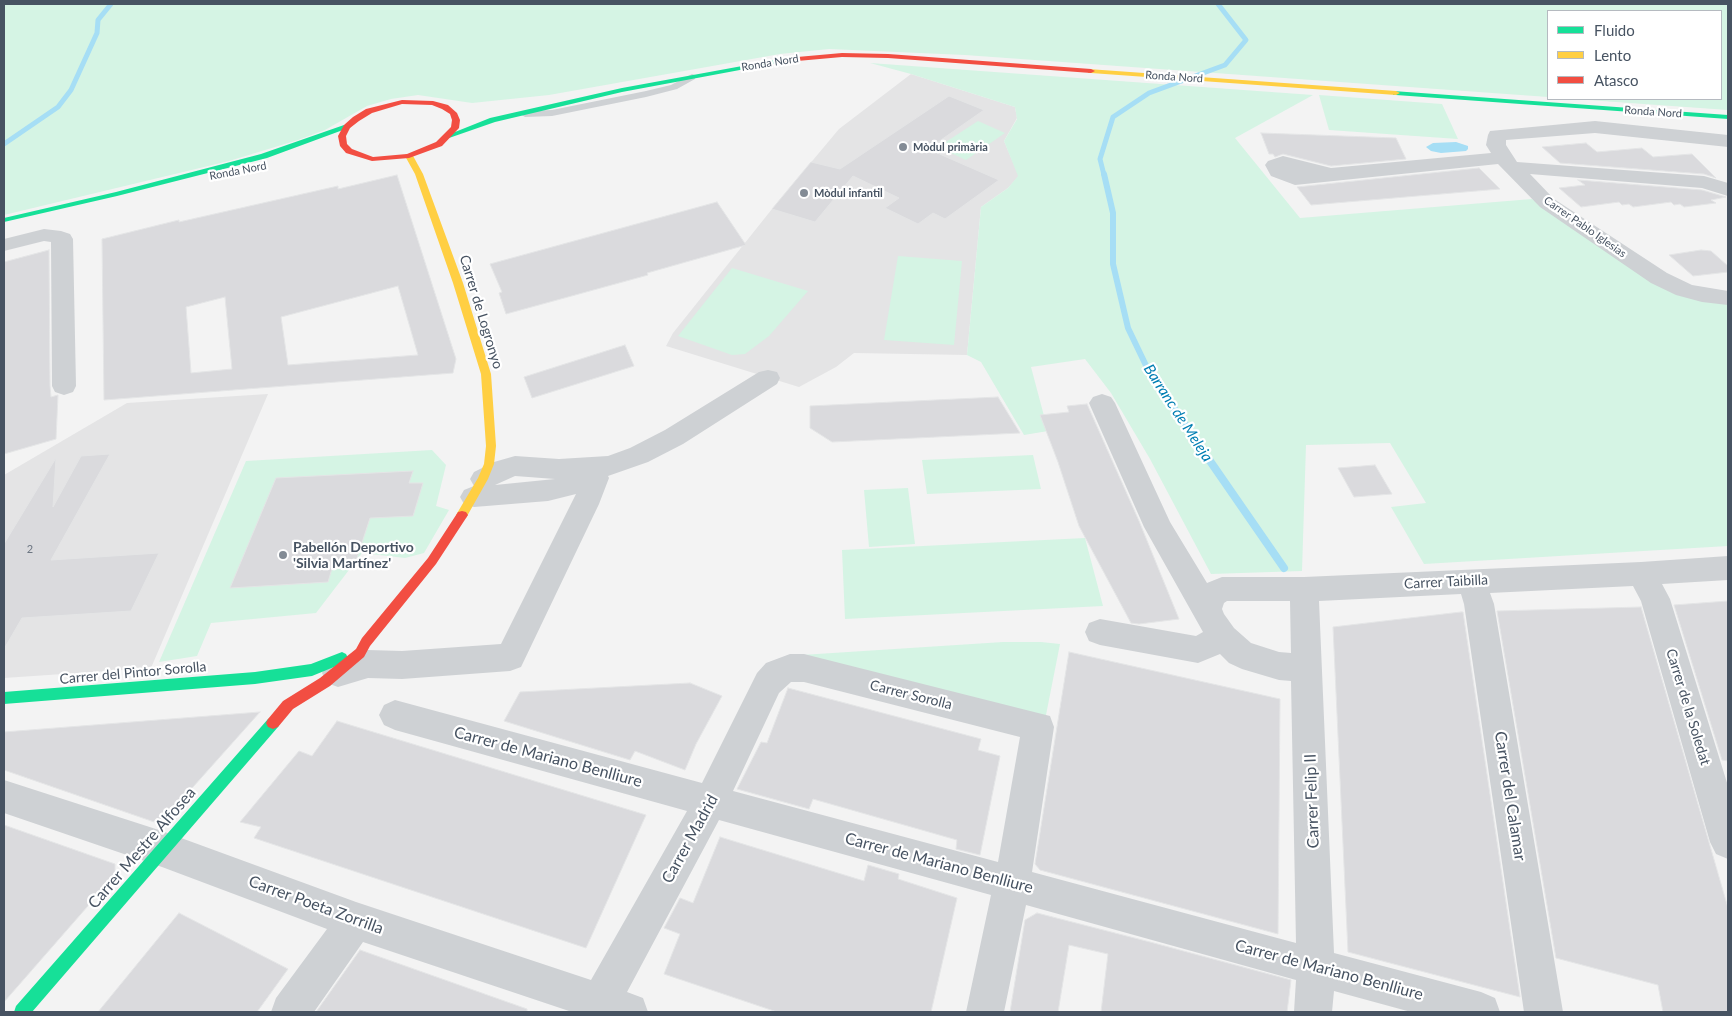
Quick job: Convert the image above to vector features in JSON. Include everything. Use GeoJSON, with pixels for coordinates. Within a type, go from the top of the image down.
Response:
{"type":"FeatureCollection","features":[{"type":"Feature","properties":{"kind":"main road","name":"Ronda Nord"},"geometry":{"type":"LineString","coordinates":[[359,156],[388,159],[409,156],[432,148],[449,136],[492,120],[622,90],[772,62],[842,55],[888,56],[1728,117]]}},
{"type":"Feature","properties":{"kind":"main road","name":"Ronda Nord"},"geometry":{"type":"LineString","coordinates":[[518,102],[622,90]]}},
{"type":"Feature","properties":{"kind":"main road","name":"Ronda Nord"},"geometry":{"type":"LineString","coordinates":[[4,220],[117,194],[264,156],[346,127],[356,118],[369,111],[402,102],[433,103],[445,107]]}},
{"type":"Feature","properties":{"kind":"main road"},"geometry":{"type":"LineString","coordinates":[[445,107],[465,107]]}},
{"type":"Feature","properties":{"kind":"main road"},"geometry":{"type":"LineString","coordinates":[[445,107],[453,113],[456,120],[455,128],[449,136]]}},
{"type":"Feature","properties":{"kind":"main road"},"geometry":{"type":"LineString","coordinates":[[346,127],[342,136],[343,144],[349,151],[359,156]]}},
{"type":"Feature","properties":{"kind":"main road"},"geometry":{"type":"LineString","coordinates":[[341,156],[359,156]]}},
{"type":"Feature","properties":{"kind":"main road","name":"Carrer de Logronyo"},"geometry":{"type":"LineString","coordinates":[[285,696],[338,673],[360,653],[366,642],[432,561],[478,488],[489,464],[491,446],[486,374],[458,283],[420,174],[409,156]]}},
{"type":"Feature","properties":{"kind":"main road","name":"Ronda Nord"},"geometry":{"type":"LineString","coordinates":[[117,194],[275,164]]}},
{"type":"Feature","properties":{"kind":"main road","name":"Carrer del Pintor Sorolla"},"geometry":{"type":"LineString","coordinates":[[4,698],[265,677],[312,670],[333,663],[366,642]]}},
{"type":"Feature","properties":{"kind":"main road"},"geometry":{"type":"LineString","coordinates":[[265,677],[285,696]]}},
{"type":"Feature","properties":{"kind":"main road","name":"Carrer Mestre Alfosea"},"geometry":{"type":"LineString","coordinates":[[22,1012],[162,849],[285,696]]}},
{"type":"Feature","properties":{"kind":"street"},"geometry":{"type":"LineString","coordinates":[[1508,162],[1496,145],[1497,135],[1595,127],[1728,141]]}},
{"type":"Feature","properties":{"kind":"street"},"geometry":{"type":"LineString","coordinates":[[1331,174],[1508,162],[1704,182],[1728,190]]}},
{"type":"Feature","properties":{"kind":"street","name":"Carrer Pablo Iglesias"},"geometry":{"type":"LineString","coordinates":[[1508,162],[1547,203],[1659,278],[1684,290],[1702,295],[1728,298]]}},
{"type":"Feature","properties":{"kind":"street"},"geometry":{"type":"LineString","coordinates":[[4,245],[44,236],[54,236],[62,240],[64,386]]}},
{"type":"Feature","properties":{"kind":"street"},"geometry":{"type":"LineString","coordinates":[[478,488],[548,491],[602,472],[674,437],[768,378]]}},
{"type":"Feature","properties":{"kind":"street"},"geometry":{"type":"LineString","coordinates":[[1102,403],[1158,527],[1189,581],[1215,599],[1212,622],[1223,637],[1240,652],[1253,659],[1279,666],[1308,668]]}},
{"type":"Feature","properties":{"kind":"street"},"geometry":{"type":"LineString","coordinates":[[338,673],[368,664],[402,665],[510,657],[602,472],[603,465],[559,469],[516,466],[507,463],[498,456],[491,446]]}},
{"type":"Feature","properties":{"kind":"street"},"geometry":{"type":"LineString","coordinates":[[478,488],[503,469],[516,466]]}},
{"type":"Feature","properties":{"kind":"street","name":"Carrer Taibilla"},"geometry":{"type":"LineString","coordinates":[[1215,599],[1304,589],[1641,574],[1728,568]]}},
{"type":"Feature","properties":{"kind":"street","name":"Carrer de la Soledat"},"geometry":{"type":"LineString","coordinates":[[1641,574],[1655,599],[1728,842]]}},
{"type":"Feature","properties":{"kind":"street","name":"Carrer del Calamar"},"geometry":{"type":"LineString","coordinates":[[1470,581],[1479,604],[1544,1012]]}},
{"type":"Feature","properties":{"kind":"street","name":"Carrer Felip II"},"geometry":{"type":"LineString","coordinates":[[1304,589],[1316,967],[1313,1012]]}},
{"type":"Feature","properties":{"kind":"street"},"geometry":{"type":"LineString","coordinates":[[1100,632],[1198,650],[1223,637]]}},
{"type":"Feature","properties":{"kind":"street","name":"Carrer Sorolla"},"geometry":{"type":"LineString","coordinates":[[784,669],[804,668],[1038,727],[1012,883]]}},
{"type":"Feature","properties":{"kind":"street","name":"Carrer Madrid"},"geometry":{"type":"LineString","coordinates":[[608,1009],[768,683],[777,673],[784,669]]}},
{"type":"Feature","properties":{"kind":"street","name":"Carrer de Mariano Benlliure"},"geometry":{"type":"LineString","coordinates":[[396,715],[1482,1012]]}},
{"type":"Feature","properties":{"kind":"street","name":"Carrer Poeta Zorrilla"},"geometry":{"type":"LineString","coordinates":[[4,797],[162,849],[356,921],[608,1009]]}},
{"type":"Feature","properties":{"kind":"street"},"geometry":{"type":"LineString","coordinates":[[986,1012],[1012,883]]}},
{"type":"Feature","properties":{"kind":"street"},"geometry":{"type":"LineString","coordinates":[[290,1012],[356,921]]}},
{"type":"Feature","properties":{"kind":"lane"},"geometry":{"type":"LineString","coordinates":[[514,115],[552,113],[646,94],[674,87],[692,77]]}},
{"type":"Feature","properties":{"kind":"shaded area"},"geometry":{"type":"Polygon","coordinates":[[[911,74],[1015,107],[1017,118],[1004,141],[1019,176],[1008,188],[981,207],[967,355],[854,353],[836,367],[799,387],[666,346],[673,333],[839,129],[911,74]]]}},
{"type":"Feature","properties":{"kind":"shaded area"},"geometry":{"type":"Polygon","coordinates":[[[268,394],[151,668],[4,678],[4,475],[127,403],[268,394]]]}},
{"type":"Feature","properties":{"kind":"green space"},"geometry":{"type":"Polygon","coordinates":[[[4,4],[1728,4],[1728,110],[1588,100],[1722,100],[1722,10],[1547,10],[1547,97],[965,55],[829,49],[780,54],[549,95],[472,103],[418,95],[391,99],[367,106],[325,130],[229,161],[4,215],[4,4]]]}},
{"type":"Feature","properties":{"kind":"green space"},"geometry":{"type":"Polygon","coordinates":[[[870,63],[1313,95],[1235,138],[1300,218],[1532,199],[1661,287],[1688,297],[1728,303],[1728,546],[1424,564],[1391,507],[1426,503],[1390,443],[1306,445],[1302,571],[1211,574],[1150,459],[1111,393],[1085,359],[1031,367],[1048,431],[1024,435],[981,362],[967,355],[981,207],[1008,188],[1018,176],[1004,141],[1017,119],[1015,107],[870,63]]]}},
{"type":"Feature","properties":{"kind":"green space"},"geometry":{"type":"Polygon","coordinates":[[[1319,95],[1442,104],[1458,139],[1329,130],[1319,95]]]}},
{"type":"Feature","properties":{"kind":"green space"},"geometry":{"type":"Polygon","coordinates":[[[978,121],[1005,133],[966,160],[938,147],[978,121]]]}},
{"type":"Feature","properties":{"kind":"green space"},"geometry":{"type":"Polygon","coordinates":[[[898,256],[962,261],[954,345],[884,340],[898,256]]]}},
{"type":"Feature","properties":{"kind":"green space"},"geometry":{"type":"Polygon","coordinates":[[[732,268],[808,291],[769,336],[745,354],[732,355],[678,336],[732,268]]]}},
{"type":"Feature","properties":{"kind":"green space","name":"Pabellón Deportivo 'Silvia Martínez'"},"geometry":{"type":"Polygon","coordinates":[[[432,450],[446,465],[436,506],[449,510],[424,553],[405,558],[362,553],[316,613],[211,623],[197,656],[159,662],[246,461],[432,450]]]}},
{"type":"Feature","properties":{"kind":"green space"},"geometry":{"type":"Polygon","coordinates":[[[1033,455],[1041,489],[927,494],[922,460],[1033,455]]]}},
{"type":"Feature","properties":{"kind":"green space"},"geometry":{"type":"Polygon","coordinates":[[[908,488],[915,544],[869,547],[864,490],[908,488]]]}},
{"type":"Feature","properties":{"kind":"green space"},"geometry":{"type":"Polygon","coordinates":[[[1085,538],[1103,606],[845,619],[842,550],[1085,538]]]}},
{"type":"Feature","properties":{"kind":"green space"},"geometry":{"type":"Polygon","coordinates":[[[1003,642],[1060,644],[1045,720],[786,656],[1003,642]]]}},
{"type":"Feature","properties":{"kind":"water"},"geometry":{"type":"Polygon","coordinates":[[[1456,142],[1468,146],[1468,149],[1466,151],[1441,153],[1431,151],[1426,147],[1433,143],[1456,142]]]}},
{"type":"Feature","properties":{"kind":"building"},"geometry":{"type":"Polygon","coordinates":[[[949,96],[984,110],[928,149],[999,180],[945,219],[933,213],[918,224],[885,208],[899,198],[853,176],[815,222],[772,209],[811,162],[840,169],[949,96]]]}},
{"type":"Feature","properties":{"kind":"building"},"geometry":{"type":"Polygon","coordinates":[[[1261,133],[1396,138],[1406,159],[1331,166],[1283,154],[1275,157],[1273,154],[1269,154],[1261,133]]]}},
{"type":"Feature","properties":{"kind":"building"},"geometry":{"type":"Polygon","coordinates":[[[1586,143],[1597,152],[1642,148],[1653,157],[1692,154],[1716,178],[1704,174],[1560,163],[1542,147],[1586,143]]]}},
{"type":"Feature","properties":{"kind":"building"},"geometry":{"type":"Polygon","coordinates":[[[1479,168],[1500,189],[1311,205],[1297,187],[1479,168]]]}},
{"type":"Feature","properties":{"kind":"building"},"geometry":{"type":"Polygon","coordinates":[[[397,175],[456,359],[453,373],[104,400],[102,239],[179,220],[179,222],[338,186],[338,189],[397,175]],[[398,286],[281,317],[288,365],[418,355],[398,286]],[[225,297],[186,307],[191,373],[232,369],[225,297]]]}},
{"type":"Feature","properties":{"kind":"building"},"geometry":{"type":"Polygon","coordinates":[[[1578,180],[1702,190],[1726,197],[1711,200],[1716,203],[1684,207],[1680,204],[1674,205],[1671,202],[1633,207],[1629,204],[1622,205],[1619,202],[1581,207],[1559,188],[1585,185],[1578,180]]]}},
{"type":"Feature","properties":{"kind":"building"},"geometry":{"type":"Polygon","coordinates":[[[717,202],[746,245],[647,273],[648,275],[506,314],[499,293],[502,292],[490,264],[717,202]]]}},
{"type":"Feature","properties":{"kind":"building"},"geometry":{"type":"Polygon","coordinates":[[[49,250],[50,386],[51,397],[58,395],[56,439],[4,454],[4,262],[49,250]]]}},
{"type":"Feature","properties":{"kind":"building"},"geometry":{"type":"Polygon","coordinates":[[[1701,250],[1711,251],[1728,266],[1728,272],[1693,276],[1669,255],[1701,250]]]}},
{"type":"Feature","properties":{"kind":"building"},"geometry":{"type":"Polygon","coordinates":[[[625,345],[634,366],[532,398],[524,377],[625,345]]]}},
{"type":"Feature","properties":{"kind":"building"},"geometry":{"type":"Polygon","coordinates":[[[998,397],[1020,433],[832,442],[810,428],[810,406],[998,397]]]}},
{"type":"Feature","properties":{"kind":"building"},"geometry":{"type":"Polygon","coordinates":[[[1087,404],[1139,521],[1179,619],[1139,624],[1131,623],[1079,526],[1040,415],[1069,412],[1067,406],[1087,404]]]}},
{"type":"Feature","properties":{"kind":"building"},"geometry":{"type":"Polygon","coordinates":[[[110,454],[51,560],[159,553],[131,611],[22,618],[4,649],[4,544],[56,458],[53,507],[81,456],[110,454]]]}},
{"type":"Feature","properties":{"kind":"building"},"geometry":{"type":"Polygon","coordinates":[[[1375,465],[1392,494],[1354,497],[1338,468],[1375,465]]]}},
{"type":"Feature","properties":{"kind":"building"},"geometry":{"type":"Polygon","coordinates":[[[413,471],[409,483],[423,483],[413,516],[370,518],[355,564],[333,565],[328,582],[230,588],[276,478],[413,471]]]}},
{"type":"Feature","properties":{"kind":"building"},"geometry":{"type":"Polygon","coordinates":[[[1728,601],[1728,761],[1722,760],[1674,605],[1728,601]]]}},
{"type":"Feature","properties":{"kind":"building"},"geometry":{"type":"Polygon","coordinates":[[[1641,607],[1728,908],[1728,1012],[1663,1012],[1658,985],[1556,958],[1497,611],[1641,607]]]}},
{"type":"Feature","properties":{"kind":"building"},"geometry":{"type":"Polygon","coordinates":[[[1463,612],[1520,997],[1348,952],[1333,627],[1463,612]]]}},
{"type":"Feature","properties":{"kind":"building"},"geometry":{"type":"Polygon","coordinates":[[[1069,652],[1280,699],[1278,934],[1040,870],[1035,864],[1069,652]]]}},
{"type":"Feature","properties":{"kind":"building"},"geometry":{"type":"Polygon","coordinates":[[[690,683],[722,696],[696,744],[685,770],[635,751],[630,760],[504,721],[520,692],[690,683]]]}},
{"type":"Feature","properties":{"kind":"building"},"geometry":{"type":"Polygon","coordinates":[[[788,688],[981,739],[978,750],[1000,756],[980,855],[956,849],[957,840],[813,799],[809,809],[737,789],[761,742],[767,743],[788,688]]]}},
{"type":"Feature","properties":{"kind":"building"},"geometry":{"type":"Polygon","coordinates":[[[260,712],[160,824],[4,770],[4,732],[260,712]]]}},
{"type":"Feature","properties":{"kind":"building"},"geometry":{"type":"Polygon","coordinates":[[[337,721],[646,815],[586,948],[254,838],[261,827],[240,822],[299,751],[312,756],[337,721]]]}},
{"type":"Feature","properties":{"kind":"building"},"geometry":{"type":"Polygon","coordinates":[[[4,825],[115,864],[115,875],[4,1002],[4,825]]]}},
{"type":"Feature","properties":{"kind":"building"},"geometry":{"type":"Polygon","coordinates":[[[720,837],[864,881],[868,865],[899,874],[898,879],[957,898],[931,1012],[777,1012],[664,974],[680,934],[664,928],[680,898],[693,903],[720,837]]]}},
{"type":"Feature","properties":{"kind":"building"},"geometry":{"type":"Polygon","coordinates":[[[179,913],[288,969],[257,1012],[98,1012],[179,913]]]}},
{"type":"Feature","properties":{"kind":"building"},"geometry":{"type":"Polygon","coordinates":[[[1037,913],[1291,980],[1287,1012],[1101,1012],[1108,954],[1069,945],[1058,1012],[1010,1012],[1025,920],[1037,913]]]}},
{"type":"Feature","properties":{"kind":"building"},"geometry":{"type":"Polygon","coordinates":[[[360,950],[527,1009],[527,1012],[316,1012],[360,950]]]}},
{"type":"Feature","properties":{"kind":"waterway"},"geometry":{"type":"LineString","coordinates":[[4,144],[58,107],[71,90],[97,33],[98,20],[111,4]]}},
{"type":"Feature","properties":{"kind":"waterway","name":"Barranc de Meleja"},"geometry":{"type":"LineString","coordinates":[[1104,175],[1100,159],[1113,117],[1149,93],[1225,65],[1246,40],[1218,4]]}},
{"type":"Feature","properties":{"kind":"waterway","name":"Barranc de Meleja"},"geometry":{"type":"LineString","coordinates":[[1104,174],[1113,213],[1113,264],[1128,328],[1152,378],[1163,395]]}},
{"type":"Feature","properties":{"kind":"waterway","name":"Barranc de Meleja"},"geometry":{"type":"LineString","coordinates":[[1163,393],[1284,568]]}},
{"type":"Feature","properties":{"kind":"traffic: fast"},"geometry":{"type":"LineString","coordinates":[[449,136],[493,120],[622,90],[786,60]]}},
{"type":"Feature","properties":{"kind":"traffic: fast"},"geometry":{"type":"LineString","coordinates":[[1396,93],[1728,117]]}},
{"type":"Feature","properties":{"kind":"traffic: fast"},"geometry":{"type":"LineString","coordinates":[[4,220],[117,194],[264,156],[347,127]]}},
{"type":"Feature","properties":{"kind":"traffic: fast"},"geometry":{"type":"LineString","coordinates":[[4,698],[255,678],[312,670],[342,658]]}},
{"type":"Feature","properties":{"kind":"traffic: fast"},"geometry":{"type":"LineString","coordinates":[[22,1012],[273,723]]}},
{"type":"Feature","properties":{"kind":"traffic: slow"},"geometry":{"type":"LineString","coordinates":[[1091,71],[1396,93]]}},
{"type":"Feature","properties":{"kind":"traffic: slow"},"geometry":{"type":"LineString","coordinates":[[409,156],[419,174],[458,283],[486,374],[491,446],[489,464],[483,479],[462,515]]}},
{"type":"Feature","properties":{"kind":"traffic: jam"},"geometry":{"type":"LineString","coordinates":[[786,60],[842,55],[888,56],[1091,71]]}},
{"type":"Feature","properties":{"kind":"traffic: jam"},"geometry":{"type":"LineString","coordinates":[[402,102],[433,103],[445,107],[453,113],[456,120],[455,128],[439,144],[409,156],[372,159],[349,151],[343,144],[342,136],[347,127],[356,119],[369,111],[402,102]]}},
{"type":"Feature","properties":{"kind":"traffic: jam"},"geometry":{"type":"LineString","coordinates":[[273,723],[288,705],[325,682],[360,653],[366,642],[432,561],[462,515]]}},
{"type":"Feature","properties":{"kind":"place","name":"Mòdul primària"},"geometry":{"type":"Point","coordinates":[903,147]}},
{"type":"Feature","properties":{"kind":"place","name":"Mòdul infantil"},"geometry":{"type":"Point","coordinates":[804,193]}},
{"type":"Feature","properties":{"kind":"place","name":"Pabellón Deportivo 'Silvia Martínez'"},"geometry":{"type":"Point","coordinates":[283,555]}}]}
